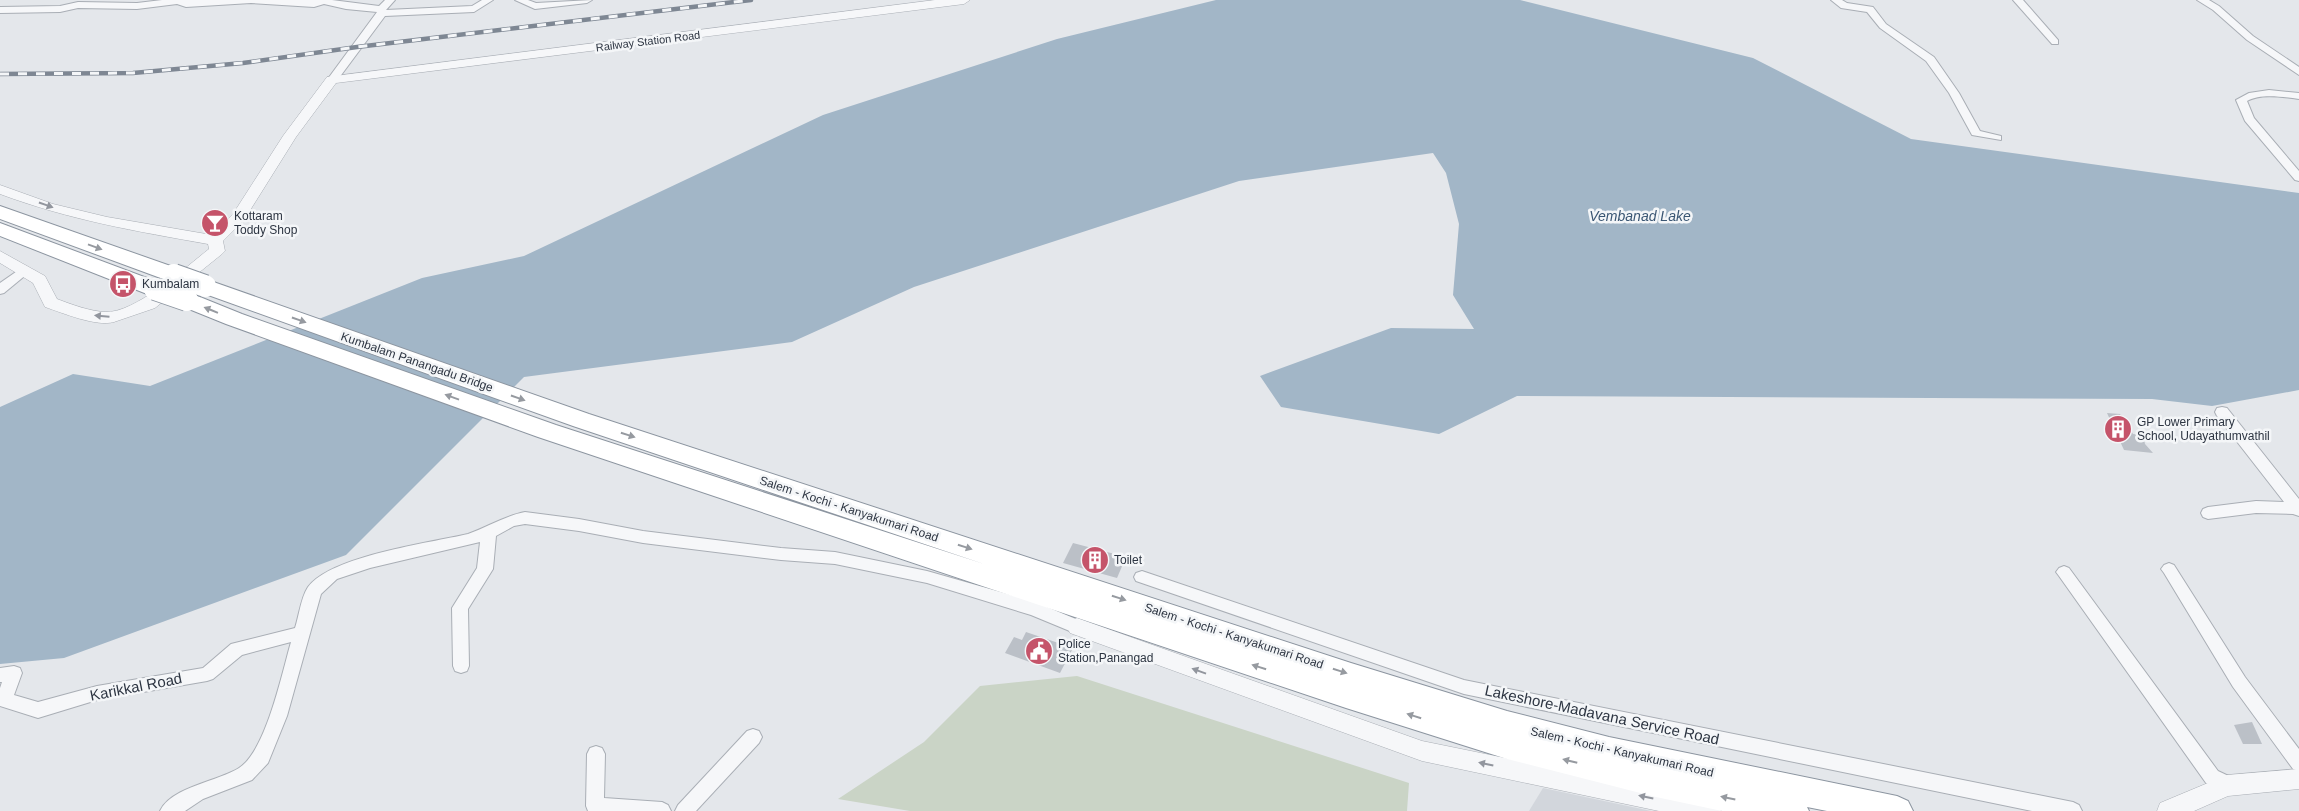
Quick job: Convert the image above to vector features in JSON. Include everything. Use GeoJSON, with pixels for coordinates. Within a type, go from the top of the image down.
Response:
{"type":"FeatureCollection","features":[{"type":"Feature","properties":{"kind":"highway"},"geometry":{"type":"LineString","coordinates":[[0,212],[174,275],[201,277]]}},
{"type":"Feature","properties":{"kind":"highway"},"geometry":{"type":"LineString","coordinates":[[0,229],[152,296]]}},
{"type":"Feature","properties":{"kind":"highway","name":"Kumbalam Panangadu Bridge"},"geometry":{"type":"LineString","coordinates":[[201,277],[253,304],[581,420]]}},
{"type":"Feature","properties":{"kind":"highway","name":"Kumbalam Panangadu Bridge"},"geometry":{"type":"LineString","coordinates":[[152,296],[187,300],[234,319],[547,431]]}},
{"type":"Feature","properties":{"kind":"highway","name":"Salem - Kochi - Kanyakumari Road"},"geometry":{"type":"LineString","coordinates":[[581,420],[1334,670],[1507,724],[1609,751],[1898,811]]}},
{"type":"Feature","properties":{"kind":"highway","name":"Salem - Kochi - Kanyakumari Road"},"geometry":{"type":"LineString","coordinates":[[547,431],[1346,695],[1507,745],[1656,783],[1793,811]]}},
{"type":"Feature","properties":{"kind":"street"},"geometry":{"type":"LineString","coordinates":[[0,10],[60,9],[78,4],[137,6],[177,1],[186,4],[251,0],[314,4],[329,2],[382,11],[474,9],[488,0]]}},
{"type":"Feature","properties":{"kind":"street"},"geometry":{"type":"LineString","coordinates":[[0,256],[39,280],[51,303],[81,313],[108,318],[152,296],[201,277],[217,251],[216,240],[238,217],[290,136],[357,47],[366,30],[390,0]]}},
{"type":"Feature","properties":{"kind":"street"},"geometry":{"type":"LineString","coordinates":[[520,0],[534,6],[587,0]]}},
{"type":"Feature","properties":{"kind":"street","name":"Railway Station Road"},"geometry":{"type":"LineString","coordinates":[[332,80],[964,0]]}},
{"type":"Feature","properties":{"kind":"street"},"geometry":{"type":"LineString","coordinates":[[1836,0],[1844,6],[1870,9],[1883,26],[1930,59],[1954,93],[1976,133],[1997,138]]}},
{"type":"Feature","properties":{"kind":"street"},"geometry":{"type":"LineString","coordinates":[[2018,0],[2055,42]]}},
{"type":"Feature","properties":{"kind":"street"},"geometry":{"type":"LineString","coordinates":[[2202,0],[2216,8],[2250,38],[2299,72]]}},
{"type":"Feature","properties":{"kind":"street"},"geometry":{"type":"LineString","coordinates":[[2299,96],[2264,94],[2245,97],[2241,100],[2249,119],[2299,178]]}},
{"type":"Feature","properties":{"kind":"street"},"geometry":{"type":"LineString","coordinates":[[0,189],[48,207],[107,222],[216,240]]}},
{"type":"Feature","properties":{"kind":"street"},"geometry":{"type":"LineString","coordinates":[[0,290],[23,271]]}},
{"type":"Feature","properties":{"kind":"street"},"geometry":{"type":"LineString","coordinates":[[2222,412],[2298,509]]}},
{"type":"Feature","properties":{"kind":"street"},"geometry":{"type":"LineString","coordinates":[[2208,513],[2256,507],[2298,509]]}},
{"type":"Feature","properties":{"kind":"street"},"geometry":{"type":"LineString","coordinates":[[169,811],[197,793],[246,774],[262,757],[278,716],[314,591],[332,575],[369,562],[468,540],[489,533],[510,521],[525,518],[579,525],[643,537],[772,553],[835,558],[927,577],[1035,608],[1078,627],[1422,751],[1710,811]]}},
{"type":"Feature","properties":{"kind":"street"},"geometry":{"type":"LineString","coordinates":[[461,666],[460,608],[485,569],[489,533]]}},
{"type":"Feature","properties":{"kind":"street"},"geometry":{"type":"LineString","coordinates":[[2169,569],[2239,682],[2299,763]]}},
{"type":"Feature","properties":{"kind":"street"},"geometry":{"type":"LineString","coordinates":[[2064,572],[2212,777],[2231,786]]}},
{"type":"Feature","properties":{"kind":"street","name":"Lakeshore-Madavana Service Road"},"geometry":{"type":"LineString","coordinates":[[1142,577],[1464,687],[2073,811]]}},
{"type":"Feature","properties":{"kind":"street","name":"Karikkal Road"},"geometry":{"type":"LineString","coordinates":[[0,675],[14,674],[4,700],[38,710],[97,693],[207,674],[237,649],[301,633]]}},
{"type":"Feature","properties":{"kind":"street"},"geometry":{"type":"LineString","coordinates":[[684,811],[752,737]]}},
{"type":"Feature","properties":{"kind":"street"},"geometry":{"type":"LineString","coordinates":[[596,754],[594,806],[662,811]]}},
{"type":"Feature","properties":{"kind":"street"},"geometry":{"type":"LineString","coordinates":[[2168,811],[2231,786],[2299,779]]}},
{"type":"Feature","properties":{"kind":"shaded area"},"geometry":{"type":"Polygon","coordinates":[[[1543,788],[1651,811],[1529,811],[1543,788]]]}},
{"type":"Feature","properties":{"kind":"green space"},"geometry":{"type":"Polygon","coordinates":[[[1077,676],[1409,783],[1407,811],[910,811],[838,799],[924,742],[980,686],[1077,676]]]}},
{"type":"Feature","properties":{"kind":"water","name":"Vembanad Lake"},"geometry":{"type":"Polygon","coordinates":[[[1216,0],[1520,0],[1753,58],[1911,139],[2299,193],[2299,390],[2212,406],[2152,399],[1517,396],[1439,434],[1281,407],[1260,376],[1391,328],[1474,329],[1453,295],[1459,224],[1446,173],[1433,153],[1239,181],[914,287],[792,342],[524,377],[346,555],[64,658],[0,664],[0,407],[73,374],[150,386],[422,278],[524,256],[823,115],[1057,39],[1216,0]]]}},
{"type":"Feature","properties":{"kind":"building","name":"GP Lower Primary School, Udayathumvathil"},"geometry":{"type":"Polygon","coordinates":[[[2107,413],[2120,414],[2133,434],[2143,435],[2145,444],[2153,453],[2124,450],[2107,413]]]}},
{"type":"Feature","properties":{"kind":"building","name":"Toilet"},"geometry":{"type":"Polygon","coordinates":[[[1073,543],[1126,557],[1117,578],[1063,563],[1073,543]]]}},
{"type":"Feature","properties":{"kind":"building","name":"Police Station,Panangad"},"geometry":{"type":"Polygon","coordinates":[[[1026,632],[1073,648],[1060,673],[1005,653],[1014,637],[1022,640],[1026,632]]]}},
{"type":"Feature","properties":{"kind":"building"},"geometry":{"type":"Polygon","coordinates":[[[2252,722],[2262,744],[2243,744],[2234,725],[2252,722]]]}},
{"type":"Feature","properties":{"kind":"railway"},"geometry":{"type":"LineString","coordinates":[[0,74],[133,73],[243,63],[357,47],[751,0]]}},
{"type":"Feature","properties":{"kind":"place","name":"Kottaram Toddy Shop"},"geometry":{"type":"Point","coordinates":[215,223]}},
{"type":"Feature","properties":{"kind":"place","name":"Kumbalam"},"geometry":{"type":"Point","coordinates":[123,284]}},
{"type":"Feature","properties":{"kind":"place","name":"GP Lower Primary School, Udayathumvathil"},"geometry":{"type":"Point","coordinates":[2118,429]}},
{"type":"Feature","properties":{"kind":"place","name":"Toilet"},"geometry":{"type":"Point","coordinates":[1095,560]}},
{"type":"Feature","properties":{"kind":"place","name":"Police Station,Panangad"},"geometry":{"type":"Point","coordinates":[1039,651]}}]}
